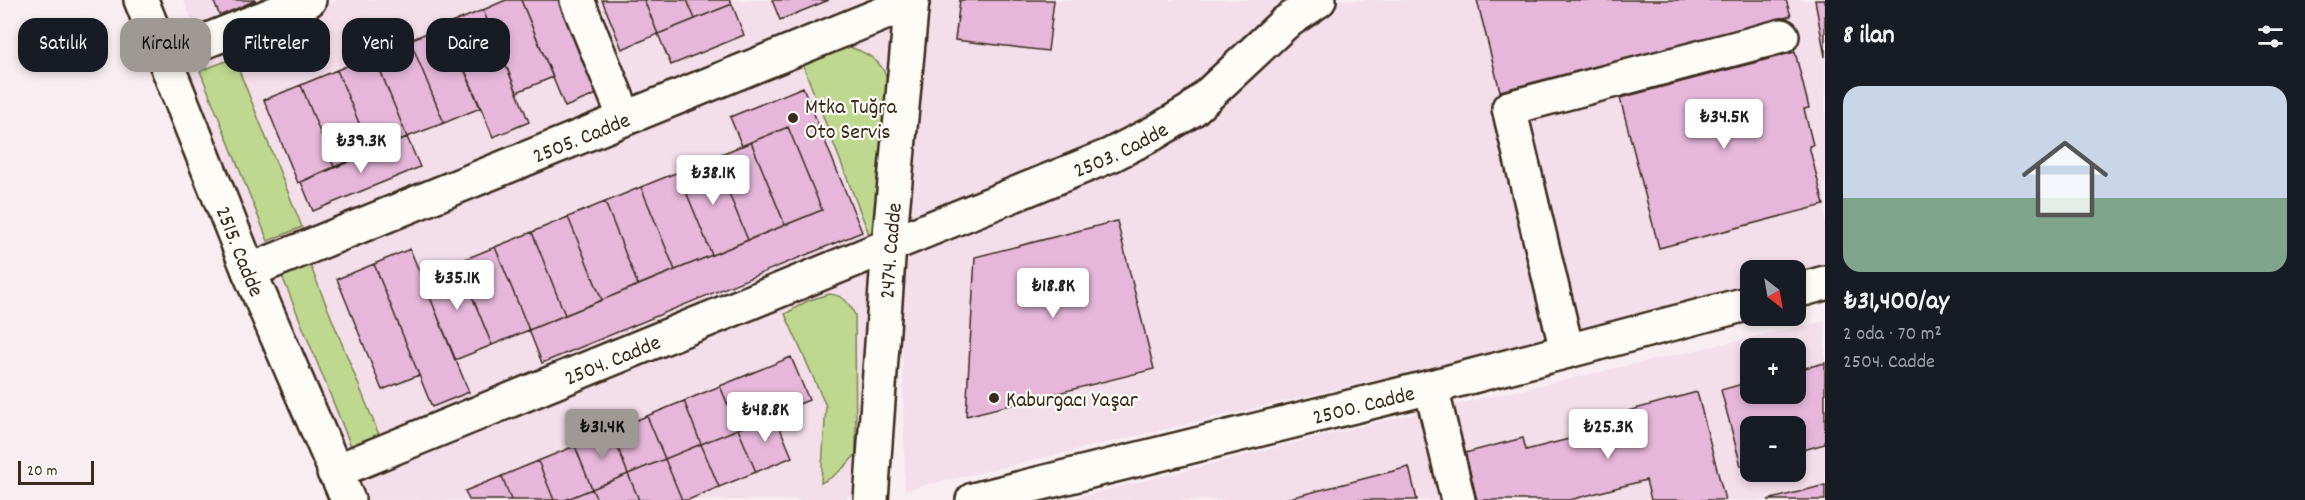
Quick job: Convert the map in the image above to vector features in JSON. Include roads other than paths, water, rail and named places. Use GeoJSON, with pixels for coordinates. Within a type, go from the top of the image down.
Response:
{"type":"FeatureCollection","features":[{"type":"Feature","properties":{"kind":"street","name":"2515. Cadde"},"geometry":{"type":"LineString","coordinates":[[141,0],[148,18]]}},
{"type":"Feature","properties":{"kind":"street"},"geometry":{"type":"LineString","coordinates":[[211,39],[309,0]]}},
{"type":"Feature","properties":{"kind":"street"},"geometry":{"type":"LineString","coordinates":[[578,0],[625,118]]}},
{"type":"Feature","properties":{"kind":"street","name":"2503. Cadde"},"geometry":{"type":"LineString","coordinates":[[889,245],[1111,155],[1154,133],[1192,110],[1285,23],[1319,0]]}},
{"type":"Feature","properties":{"kind":"street","name":"2505. Cadde"},"geometry":{"type":"LineString","coordinates":[[249,271],[912,1]]}},
{"type":"Feature","properties":{"kind":"street","name":"2474. Cadde"},"geometry":{"type":"LineString","coordinates":[[871,500],[889,245],[912,1]]}},
{"type":"Feature","properties":{"kind":"street"},"geometry":{"type":"LineString","coordinates":[[1567,351],[1509,108],[1782,36]]}},
{"type":"Feature","properties":{"kind":"street","name":"2515. Cadde"},"geometry":{"type":"LineString","coordinates":[[169,72],[249,271],[341,486]]}},
{"type":"Feature","properties":{"kind":"street","name":"2504. Cadde"},"geometry":{"type":"LineString","coordinates":[[341,486],[889,245]]}},
{"type":"Feature","properties":{"kind":"street"},"geometry":{"type":"LineString","coordinates":[[1806,288],[1825,283]]}},
{"type":"Feature","properties":{"kind":"street","name":"2500. Cadde"},"geometry":{"type":"LineString","coordinates":[[974,500],[1065,489],[1431,387],[1740,306]]}},
{"type":"Feature","properties":{"kind":"street"},"geometry":{"type":"LineString","coordinates":[[1431,387],[1458,500]]}},
{"type":"Feature","properties":{"kind":"place","name":"Mtka Tuğra Oto Servis"},"geometry":{"type":"Point","coordinates":[793,118]}},
{"type":"Feature","properties":{"kind":"place","name":"Kaburgacı Yaşar"},"geometry":{"type":"Point","coordinates":[994,398]}}]}
